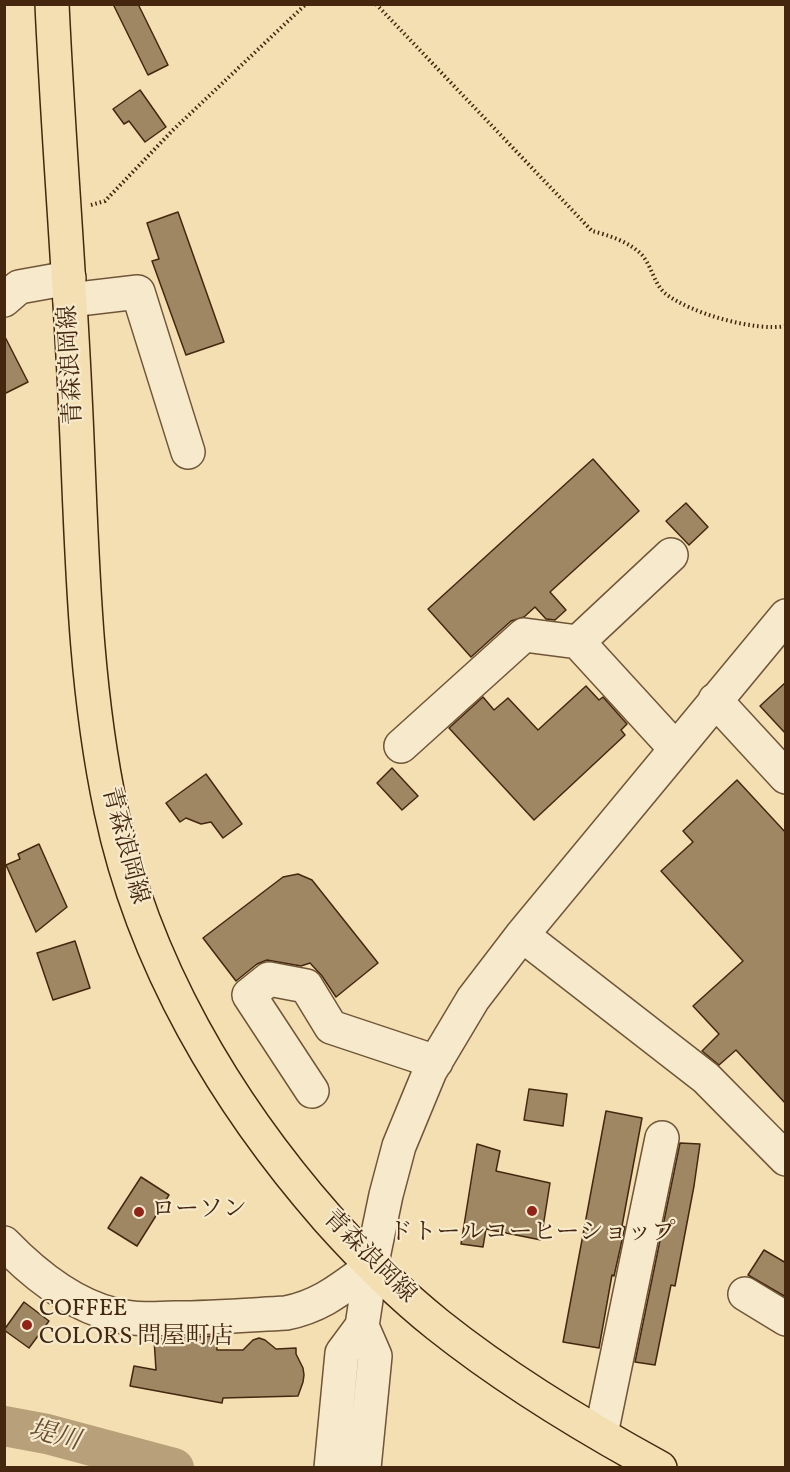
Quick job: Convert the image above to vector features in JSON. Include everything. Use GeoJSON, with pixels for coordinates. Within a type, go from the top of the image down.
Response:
{"type":"FeatureCollection","features":[{"type":"Feature","properties":{"kind":"main road","name":"青森浪岡線"},"geometry":{"type":"LineString","coordinates":[[52,4],[82,560],[90,671],[99,751],[127,872],[170,984],[199,1039],[262,1138],[294,1180],[371,1267],[437,1324],[511,1379],[660,1467]]}},
{"type":"Feature","properties":{"kind":"street"},"geometry":{"type":"LineString","coordinates":[[4,300],[20,287],[138,292],[188,452]]}},
{"type":"Feature","properties":{"kind":"street"},"geometry":{"type":"LineString","coordinates":[[578,642],[671,555]]}},
{"type":"Feature","properties":{"kind":"street"},"geometry":{"type":"LineString","coordinates":[[332,1457],[342,1353],[362,1326],[371,1267],[399,1146],[436,1062],[473,999],[522,935],[786,616]]}},
{"type":"Feature","properties":{"kind":"street"},"geometry":{"type":"LineString","coordinates":[[401,746],[524,635],[578,642],[675,748]]}},
{"type":"Feature","properties":{"kind":"street"},"geometry":{"type":"LineString","coordinates":[[715,700],[786,777]]}},
{"type":"Feature","properties":{"kind":"street"},"geometry":{"type":"LineString","coordinates":[[522,935],[706,1078],[786,1159]]}},
{"type":"Feature","properties":{"kind":"street"},"geometry":{"type":"LineString","coordinates":[[312,1091],[249,995],[269,979],[306,986],[331,1028],[436,1062]]}},
{"type":"Feature","properties":{"kind":"street"},"geometry":{"type":"LineString","coordinates":[[601,1434],[662,1138]]}},
{"type":"Feature","properties":{"kind":"street"},"geometry":{"type":"LineString","coordinates":[[4,1243],[40,1275],[70,1297],[105,1312],[142,1319],[306,1309],[331,1296],[371,1267]]}},
{"type":"Feature","properties":{"kind":"street"},"geometry":{"type":"LineString","coordinates":[[746,1294],[786,1319]]}},
{"type":"Feature","properties":{"kind":"street"},"geometry":{"type":"LineString","coordinates":[[362,1326],[375,1356],[365,1459]]}},
{"type":"Feature","properties":{"kind":"path"},"geometry":{"type":"LineString","coordinates":[[64,211],[105,201],[173,130],[306,4]]}},
{"type":"Feature","properties":{"kind":"path"},"geometry":{"type":"LineString","coordinates":[[376,4],[592,231],[615,237],[642,255],[664,293],[682,304],[750,326],[774,328],[786,326]]}},
{"type":"Feature","properties":{"kind":"building"},"geometry":{"type":"Polygon","coordinates":[[[113,4],[138,4],[168,65],[148,75],[113,4]]]}},
{"type":"Feature","properties":{"kind":"building"},"geometry":{"type":"Polygon","coordinates":[[[140,90],[166,127],[145,142],[129,121],[124,124],[113,109],[140,90]]]}},
{"type":"Feature","properties":{"kind":"building"},"geometry":{"type":"Polygon","coordinates":[[[178,212],[224,342],[186,355],[152,261],[159,259],[147,223],[178,212]]]}},
{"type":"Feature","properties":{"kind":"building"},"geometry":{"type":"Polygon","coordinates":[[[4,335],[28,382],[4,394],[4,335]]]}},
{"type":"Feature","properties":{"kind":"building"},"geometry":{"type":"Polygon","coordinates":[[[593,459],[639,511],[550,592],[566,610],[555,620],[546,619],[535,607],[524,617],[511,621],[471,657],[428,609],[593,459]]]}},
{"type":"Feature","properties":{"kind":"building"},"geometry":{"type":"Polygon","coordinates":[[[686,503],[708,527],[689,545],[666,521],[686,503]]]}},
{"type":"Feature","properties":{"kind":"building"},"geometry":{"type":"Polygon","coordinates":[[[786,682],[786,734],[760,706],[786,682]]]}},
{"type":"Feature","properties":{"kind":"building"},"geometry":{"type":"Polygon","coordinates":[[[586,686],[599,700],[603,697],[627,724],[621,730],[625,735],[534,820],[449,728],[483,697],[494,710],[508,698],[538,730],[586,686]]]}},
{"type":"Feature","properties":{"kind":"building"},"geometry":{"type":"Polygon","coordinates":[[[392,768],[418,796],[402,810],[377,783],[392,768]]]}},
{"type":"Feature","properties":{"kind":"building"},"geometry":{"type":"Polygon","coordinates":[[[206,774],[242,824],[223,838],[211,822],[201,824],[186,818],[180,822],[166,803],[206,774]]]}},
{"type":"Feature","properties":{"kind":"building"},"geometry":{"type":"Polygon","coordinates":[[[737,780],[786,833],[786,1104],[736,1050],[719,1065],[702,1051],[719,1034],[693,1006],[743,961],[661,871],[693,842],[683,831],[737,780]]]}},
{"type":"Feature","properties":{"kind":"building"},"geometry":{"type":"Polygon","coordinates":[[[39,844],[67,907],[36,932],[6,865],[20,859],[18,854],[39,844]]]}},
{"type":"Feature","properties":{"kind":"building"},"geometry":{"type":"Polygon","coordinates":[[[298,874],[312,880],[378,963],[336,997],[310,963],[301,966],[267,960],[257,964],[236,981],[203,938],[283,877],[298,874]]]}},
{"type":"Feature","properties":{"kind":"building"},"geometry":{"type":"Polygon","coordinates":[[[75,941],[90,988],[53,1000],[37,953],[75,941]]]}},
{"type":"Feature","properties":{"kind":"building"},"geometry":{"type":"Polygon","coordinates":[[[529,1089],[567,1094],[563,1126],[524,1120],[529,1089]]]}},
{"type":"Feature","properties":{"kind":"building"},"geometry":{"type":"Polygon","coordinates":[[[606,1111],[642,1118],[622,1226],[625,1227],[614,1276],[612,1275],[599,1348],[563,1342],[606,1111]]]}},
{"type":"Feature","properties":{"kind":"building"},"geometry":{"type":"Polygon","coordinates":[[[680,1143],[700,1144],[675,1286],[671,1285],[655,1365],[635,1362],[680,1143]]]}},
{"type":"Feature","properties":{"kind":"building"},"geometry":{"type":"Polygon","coordinates":[[[477,1144],[500,1151],[496,1171],[550,1183],[541,1240],[486,1229],[483,1247],[461,1244],[477,1144]]]}},
{"type":"Feature","properties":{"kind":"building","name":"ローソン"},"geometry":{"type":"Polygon","coordinates":[[[141,1177],[169,1195],[137,1246],[108,1228],[141,1177]]]}},
{"type":"Feature","properties":{"kind":"building"},"geometry":{"type":"Polygon","coordinates":[[[764,1250],[786,1263],[786,1297],[748,1275],[764,1250]]]}},
{"type":"Feature","properties":{"kind":"building"},"geometry":{"type":"Polygon","coordinates":[[[24,1302],[49,1321],[29,1348],[4,1330],[24,1302]]]}},
{"type":"Feature","properties":{"kind":"building"},"geometry":{"type":"Polygon","coordinates":[[[216,1336],[217,1350],[243,1350],[253,1340],[259,1338],[276,1349],[296,1348],[304,1375],[298,1396],[223,1398],[222,1403],[130,1386],[134,1366],[156,1370],[154,1339],[216,1336]]]}},
{"type":"Feature","properties":{"kind":"waterway","name":"堤川"},"geometry":{"type":"LineString","coordinates":[[4,1426],[47,1434],[174,1468]]}},
{"type":"Feature","properties":{"kind":"place","name":"ドトールコーヒーショップ"},"geometry":{"type":"Point","coordinates":[532,1211]}},
{"type":"Feature","properties":{"kind":"place","name":"ローソン"},"geometry":{"type":"Point","coordinates":[139,1212]}},
{"type":"Feature","properties":{"kind":"place","name":"COFFEE COLORS 問屋町店"},"geometry":{"type":"Point","coordinates":[27,1325]}}]}
